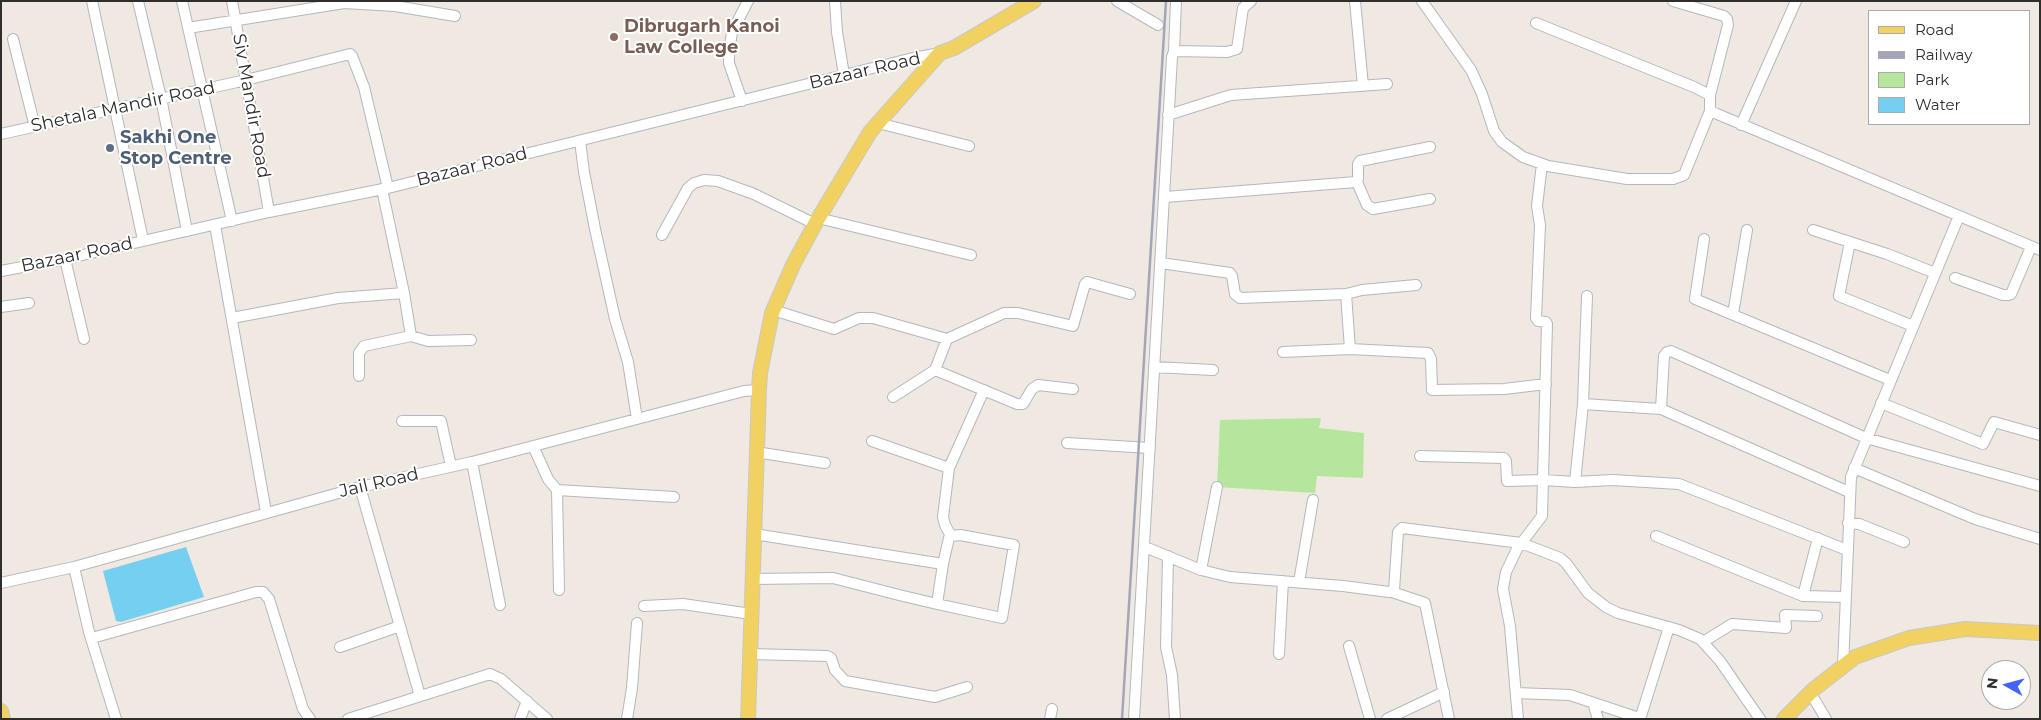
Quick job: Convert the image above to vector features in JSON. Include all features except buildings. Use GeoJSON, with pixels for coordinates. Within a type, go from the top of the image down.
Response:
{"type":"FeatureCollection","features":[{"type":"Feature","properties":{"kind":"main road"},"geometry":{"type":"LineString","coordinates":[[748,719],[760,373],[773,310],[793,265],[816,221],[870,132],[940,53],[954,48],[1034,1]]}},
{"type":"Feature","properties":{"kind":"main road"},"geometry":{"type":"LineString","coordinates":[[1784,719],[1810,692],[1855,657],[1909,638],[1965,629],[2040,633]]}},
{"type":"Feature","properties":{"kind":"main road"},"geometry":{"type":"LineString","coordinates":[[1,712],[3,719]]}},
{"type":"Feature","properties":{"kind":"street"},"geometry":{"type":"LineString","coordinates":[[92,1],[143,240]]}},
{"type":"Feature","properties":{"kind":"street"},"geometry":{"type":"LineString","coordinates":[[138,1],[187,231]]}},
{"type":"Feature","properties":{"kind":"street"},"geometry":{"type":"LineString","coordinates":[[182,1],[232,221]]}},
{"type":"Feature","properties":{"kind":"street","name":"Siv Mandir Road"},"geometry":{"type":"LineString","coordinates":[[232,1],[269,212]]}},
{"type":"Feature","properties":{"kind":"street"},"geometry":{"type":"LineString","coordinates":[[742,101],[729,63],[729,52],[732,32],[748,1]]}},
{"type":"Feature","properties":{"kind":"street"},"geometry":{"type":"LineString","coordinates":[[835,1],[837,32],[844,76]]}},
{"type":"Feature","properties":{"kind":"street"},"geometry":{"type":"LineString","coordinates":[[1117,1],[1158,25]]}},
{"type":"Feature","properties":{"kind":"street"},"geometry":{"type":"LineString","coordinates":[[1134,719],[1176,1]]}},
{"type":"Feature","properties":{"kind":"street"},"geometry":{"type":"LineString","coordinates":[[1174,51],[1227,52],[1237,49],[1243,8],[1252,1]]}},
{"type":"Feature","properties":{"kind":"street"},"geometry":{"type":"LineString","coordinates":[[1355,1],[1363,86]]}},
{"type":"Feature","properties":{"kind":"street"},"geometry":{"type":"LineString","coordinates":[[1422,1],[1471,70],[1482,94],[1494,131],[1502,142],[1523,157],[1542,164],[1627,179],[1673,180],[1684,175],[1710,111],[1710,95],[1728,25],[1727,19],[1724,16],[1673,1]]}},
{"type":"Feature","properties":{"kind":"street"},"geometry":{"type":"LineString","coordinates":[[1741,125],[1796,1]]}},
{"type":"Feature","properties":{"kind":"street"},"geometry":{"type":"LineString","coordinates":[[188,28],[348,2],[395,6],[455,16]]}},
{"type":"Feature","properties":{"kind":"street"},"geometry":{"type":"LineString","coordinates":[[1536,23],[1694,86],[1710,95]]}},
{"type":"Feature","properties":{"kind":"street"},"geometry":{"type":"LineString","coordinates":[[13,39],[35,127]]}},
{"type":"Feature","properties":{"kind":"street","name":"Bazaar Road"},"geometry":{"type":"LineString","coordinates":[[1,271],[65,259],[269,212],[385,188],[940,53]]}},
{"type":"Feature","properties":{"kind":"street","name":"Shetala Mandir Road"},"geometry":{"type":"LineString","coordinates":[[1,134],[246,80],[346,55],[352,56],[373,120],[385,188]]}},
{"type":"Feature","properties":{"kind":"street"},"geometry":{"type":"LineString","coordinates":[[1168,115],[1231,95],[1387,84]]}},
{"type":"Feature","properties":{"kind":"street"},"geometry":{"type":"LineString","coordinates":[[1710,111],[2036,249],[2011,294],[2008,296],[2003,296],[1955,278]]}},
{"type":"Feature","properties":{"kind":"street"},"geometry":{"type":"LineString","coordinates":[[878,123],[969,146]]}},
{"type":"Feature","properties":{"kind":"street"},"geometry":{"type":"LineString","coordinates":[[580,140],[595,229],[615,319],[628,362],[637,419]]}},
{"type":"Feature","properties":{"kind":"street"},"geometry":{"type":"LineString","coordinates":[[1430,147],[1359,161],[1358,182],[1367,205],[1373,209],[1430,199]]}},
{"type":"Feature","properties":{"kind":"street"},"geometry":{"type":"LineString","coordinates":[[1518,719],[1510,626],[1503,589],[1506,572],[1520,543],[1542,516],[1547,324],[1546,322],[1538,321],[1536,318],[1540,225],[1537,206],[1542,164]]}},
{"type":"Feature","properties":{"kind":"street"},"geometry":{"type":"LineString","coordinates":[[662,235],[688,188],[694,183],[704,180],[718,181],[754,194],[816,221],[971,255]]}},
{"type":"Feature","properties":{"kind":"street"},"geometry":{"type":"LineString","coordinates":[[1165,197],[1358,182]]}},
{"type":"Feature","properties":{"kind":"street"},"geometry":{"type":"LineString","coordinates":[[385,188],[411,336]]}},
{"type":"Feature","properties":{"kind":"street"},"geometry":{"type":"LineString","coordinates":[[1843,666],[1848,523],[1854,468],[1959,216]]}},
{"type":"Feature","properties":{"kind":"street"},"geometry":{"type":"LineString","coordinates":[[215,225],[266,512]]}},
{"type":"Feature","properties":{"kind":"street"},"geometry":{"type":"LineString","coordinates":[[1733,314],[1748,230]]}},
{"type":"Feature","properties":{"kind":"street"},"geometry":{"type":"LineString","coordinates":[[1813,230],[1935,273]]}},
{"type":"Feature","properties":{"kind":"street"},"geometry":{"type":"LineString","coordinates":[[1704,239],[1695,299],[1890,380]]}},
{"type":"Feature","properties":{"kind":"street"},"geometry":{"type":"LineString","coordinates":[[1850,242],[1839,296],[1913,326]]}},
{"type":"Feature","properties":{"kind":"street"},"geometry":{"type":"LineString","coordinates":[[65,259],[84,339]]}},
{"type":"Feature","properties":{"kind":"street"},"geometry":{"type":"LineString","coordinates":[[1161,263],[1230,273],[1235,294],[1240,298],[1346,294],[1362,290],[1416,285]]}},
{"type":"Feature","properties":{"kind":"street"},"geometry":{"type":"LineString","coordinates":[[773,310],[834,329],[859,318],[873,318],[947,339],[1004,313],[1018,313],[1073,326],[1088,282],[1130,294]]}},
{"type":"Feature","properties":{"kind":"street"},"geometry":{"type":"LineString","coordinates":[[232,318],[338,298],[404,293]]}},
{"type":"Feature","properties":{"kind":"street"},"geometry":{"type":"LineString","coordinates":[[1346,294],[1350,349]]}},
{"type":"Feature","properties":{"kind":"street"},"geometry":{"type":"LineString","coordinates":[[1575,482],[1583,404],[1587,296]]}},
{"type":"Feature","properties":{"kind":"street"},"geometry":{"type":"LineString","coordinates":[[1,308],[29,303]]}},
{"type":"Feature","properties":{"kind":"street"},"geometry":{"type":"LineString","coordinates":[[359,376],[359,353],[362,348],[411,336],[428,340],[471,340]]}},
{"type":"Feature","properties":{"kind":"street"},"geometry":{"type":"LineString","coordinates":[[893,396],[935,370],[947,339]]}},
{"type":"Feature","properties":{"kind":"street"},"geometry":{"type":"LineString","coordinates":[[1283,352],[1350,349],[1428,353],[1432,359],[1432,390],[1495,390],[1546,384]]}},
{"type":"Feature","properties":{"kind":"street"},"geometry":{"type":"LineString","coordinates":[[1661,409],[1664,356],[1667,352],[1671,351],[1866,438],[2040,486]]}},
{"type":"Feature","properties":{"kind":"street"},"geometry":{"type":"LineString","coordinates":[[1154,367],[1212,370]]}},
{"type":"Feature","properties":{"kind":"street"},"geometry":{"type":"LineString","coordinates":[[935,370],[1021,405],[1025,402],[1034,386],[1043,385],[1073,390]]}},
{"type":"Feature","properties":{"kind":"street","name":"Jail Road"},"geometry":{"type":"LineString","coordinates":[[1,583],[74,567],[360,487],[472,462],[744,391],[759,390]]}},
{"type":"Feature","properties":{"kind":"street"},"geometry":{"type":"LineString","coordinates":[[952,536],[944,525],[943,517],[949,468],[984,390]]}},
{"type":"Feature","properties":{"kind":"street"},"geometry":{"type":"LineString","coordinates":[[1881,403],[1983,444],[1994,422],[2040,435]]}},
{"type":"Feature","properties":{"kind":"street"},"geometry":{"type":"LineString","coordinates":[[1583,404],[1661,409],[1850,492]]}},
{"type":"Feature","properties":{"kind":"street"},"geometry":{"type":"LineString","coordinates":[[402,421],[441,421],[451,466]]}},
{"type":"Feature","properties":{"kind":"street"},"geometry":{"type":"LineString","coordinates":[[872,441],[949,468]]}},
{"type":"Feature","properties":{"kind":"street"},"geometry":{"type":"LineString","coordinates":[[1067,444],[1150,448]]}},
{"type":"Feature","properties":{"kind":"street"},"geometry":{"type":"LineString","coordinates":[[523,449],[557,490],[559,590]]}},
{"type":"Feature","properties":{"kind":"street"},"geometry":{"type":"LineString","coordinates":[[756,452],[825,463]]}},
{"type":"Feature","properties":{"kind":"street"},"geometry":{"type":"LineString","coordinates":[[1420,456],[1504,458],[1506,461],[1507,481],[1544,480],[1575,482],[1612,480],[1679,484],[1847,550]]}},
{"type":"Feature","properties":{"kind":"street"},"geometry":{"type":"LineString","coordinates":[[472,462],[500,605]]}},
{"type":"Feature","properties":{"kind":"street"},"geometry":{"type":"LineString","coordinates":[[1854,468],[1975,519],[2040,539]]}},
{"type":"Feature","properties":{"kind":"street"},"geometry":{"type":"LineString","coordinates":[[360,487],[420,696]]}},
{"type":"Feature","properties":{"kind":"street"},"geometry":{"type":"LineString","coordinates":[[1201,570],[1217,487]]}},
{"type":"Feature","properties":{"kind":"street"},"geometry":{"type":"LineString","coordinates":[[557,490],[674,497]]}},
{"type":"Feature","properties":{"kind":"street"},"geometry":{"type":"LineString","coordinates":[[1299,582],[1313,500]]}},
{"type":"Feature","properties":{"kind":"street"},"geometry":{"type":"LineString","coordinates":[[1848,523],[1859,524],[1904,542]]}},
{"type":"Feature","properties":{"kind":"street"},"geometry":{"type":"LineString","coordinates":[[1392,592],[1398,532],[1402,528],[1520,543],[1560,558],[1566,563],[1588,593],[1606,607],[1618,613],[1686,633],[1702,642],[1720,661],[1760,719]]}},
{"type":"Feature","properties":{"kind":"street"},"geometry":{"type":"LineString","coordinates":[[754,534],[943,564]]}},
{"type":"Feature","properties":{"kind":"street"},"geometry":{"type":"LineString","coordinates":[[752,579],[833,578],[937,604],[1000,618],[1004,617],[1014,546],[960,534],[949,538],[937,604]]}},
{"type":"Feature","properties":{"kind":"street"},"geometry":{"type":"LineString","coordinates":[[1656,536],[1803,596],[1846,597]]}},
{"type":"Feature","properties":{"kind":"street"},"geometry":{"type":"LineString","coordinates":[[1803,596],[1818,538]]}},
{"type":"Feature","properties":{"kind":"street"},"geometry":{"type":"LineString","coordinates":[[1145,547],[1201,570],[1230,577],[1392,592],[1425,603],[1449,719]]}},
{"type":"Feature","properties":{"kind":"street"},"geometry":{"type":"LineString","coordinates":[[1168,556],[1166,647],[1172,675],[1175,719]]}},
{"type":"Feature","properties":{"kind":"street"},"geometry":{"type":"LineString","coordinates":[[74,567],[92,638],[116,719]]}},
{"type":"Feature","properties":{"kind":"street"},"geometry":{"type":"LineString","coordinates":[[1280,654],[1283,581]]}},
{"type":"Feature","properties":{"kind":"street"},"geometry":{"type":"LineString","coordinates":[[92,638],[256,592],[263,592],[269,600],[303,708],[310,719]]}},
{"type":"Feature","properties":{"kind":"street"},"geometry":{"type":"LineString","coordinates":[[644,606],[683,604],[751,614]]}},
{"type":"Feature","properties":{"kind":"street"},"geometry":{"type":"LineString","coordinates":[[1702,642],[1732,624],[1786,628],[1785,615],[1816,616]]}},
{"type":"Feature","properties":{"kind":"street"},"geometry":{"type":"LineString","coordinates":[[627,719],[632,688],[637,623]]}},
{"type":"Feature","properties":{"kind":"street"},"geometry":{"type":"LineString","coordinates":[[340,647],[400,626]]}},
{"type":"Feature","properties":{"kind":"street"},"geometry":{"type":"LineString","coordinates":[[1516,693],[1561,693],[1593,702],[1636,718],[1641,716],[1669,627]]}},
{"type":"Feature","properties":{"kind":"street"},"geometry":{"type":"LineString","coordinates":[[1349,646],[1370,719]]}},
{"type":"Feature","properties":{"kind":"street"},"geometry":{"type":"LineString","coordinates":[[750,654],[826,656],[831,658],[835,670],[845,681],[935,697],[966,687]]}},
{"type":"Feature","properties":{"kind":"street"},"geometry":{"type":"LineString","coordinates":[[348,719],[490,674],[501,679],[545,717]]}},
{"type":"Feature","properties":{"kind":"street"},"geometry":{"type":"LineString","coordinates":[[1387,719],[1444,692]]}},
{"type":"Feature","properties":{"kind":"street"},"geometry":{"type":"LineString","coordinates":[[1810,692],[1826,719]]}},
{"type":"Feature","properties":{"kind":"street"},"geometry":{"type":"LineString","coordinates":[[1593,702],[1598,719]]}},
{"type":"Feature","properties":{"kind":"street"},"geometry":{"type":"LineString","coordinates":[[520,719],[530,704]]}},
{"type":"Feature","properties":{"kind":"green space"},"geometry":{"type":"Polygon","coordinates":[[[1321,418],[1319,428],[1364,433],[1363,478],[1317,476],[1315,493],[1217,487],[1220,420],[1321,418]]]}},
{"type":"Feature","properties":{"kind":"water"},"geometry":{"type":"Polygon","coordinates":[[[186,547],[204,597],[121,622],[116,621],[103,571],[186,547]]]}},
{"type":"Feature","properties":{"kind":"railway"},"geometry":{"type":"LineString","coordinates":[[1122,719],[1166,1]]}},
{"type":"Feature","properties":{"kind":"place","name":"Dibrugarh Kanoi Law College"},"geometry":{"type":"Point","coordinates":[614,37]}},
{"type":"Feature","properties":{"kind":"place","name":"Sakhi One Stop Centre"},"geometry":{"type":"Point","coordinates":[110,148]}}]}
